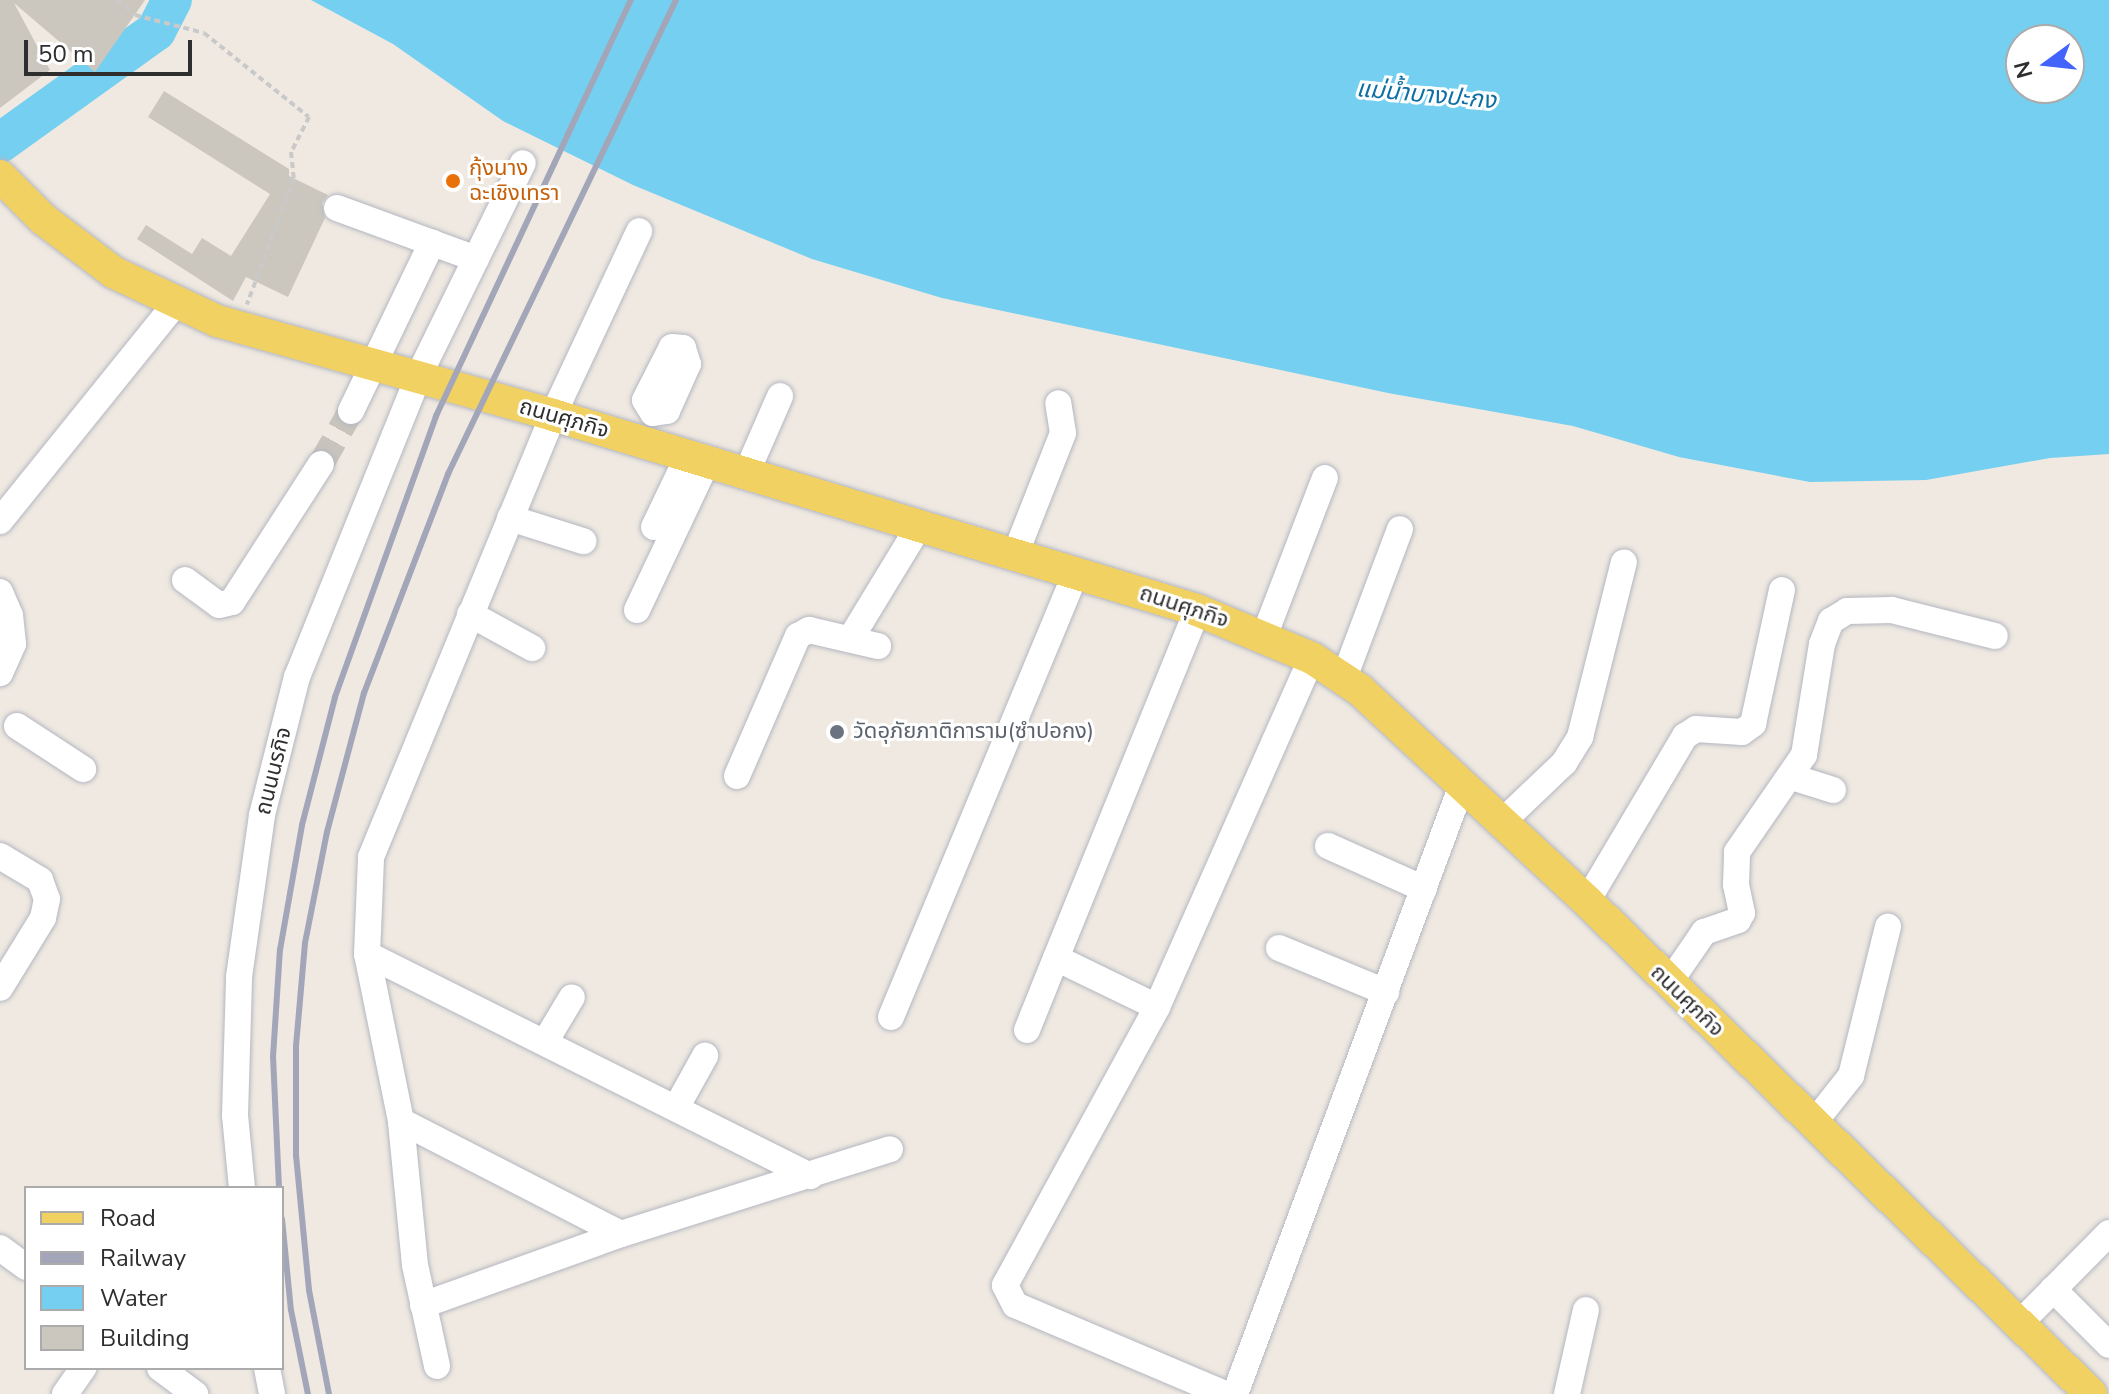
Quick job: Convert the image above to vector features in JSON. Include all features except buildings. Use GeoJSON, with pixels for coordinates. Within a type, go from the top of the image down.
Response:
{"type":"FeatureCollection","features":[{"type":"Feature","properties":{"kind":"main road","name":"ถนนศุภกิจ"},"geometry":{"type":"LineString","coordinates":[[0,176],[43,219],[113,272],[174,305],[238,327],[553,415],[746,474],[907,547],[1015,555],[1197,610],[1265,634],[1312,658],[1344,678],[1587,901],[1812,1125],[2091,1394]]}},
{"type":"Feature","properties":{"kind":"street","name":"ถนนนรกิจ"},"geometry":{"type":"LineString","coordinates":[[242,1186],[235,1115],[239,977],[262,815],[297,677],[418,377],[523,163]]}},
{"type":"Feature","properties":{"kind":"street"},"geometry":{"type":"LineString","coordinates":[[337,208],[476,259]]}},
{"type":"Feature","properties":{"kind":"street"},"geometry":{"type":"LineString","coordinates":[[437,1366],[423,1305],[401,1121],[367,954],[366,891],[379,832],[553,415],[639,231]]}},
{"type":"Feature","properties":{"kind":"street"},"geometry":{"type":"LineString","coordinates":[[351,411],[432,243]]}},
{"type":"Feature","properties":{"kind":"street"},"geometry":{"type":"LineString","coordinates":[[0,521],[174,305]]}},
{"type":"Feature","properties":{"kind":"street"},"geometry":{"type":"LineString","coordinates":[[746,474],[780,396]]}},
{"type":"Feature","properties":{"kind":"street"},"geometry":{"type":"LineString","coordinates":[[1015,555],[1063,433],[1058,403]]}},
{"type":"Feature","properties":{"kind":"street"},"geometry":{"type":"LineString","coordinates":[[638,441],[653,413]]}},
{"type":"Feature","properties":{"kind":"street"},"geometry":{"type":"LineString","coordinates":[[654,527],[697,459]]}},
{"type":"Feature","properties":{"kind":"street"},"geometry":{"type":"LineString","coordinates":[[637,610],[697,459]]}},
{"type":"Feature","properties":{"kind":"street"},"geometry":{"type":"LineString","coordinates":[[185,580],[219,605],[232,602],[321,464]]}},
{"type":"Feature","properties":{"kind":"street"},"geometry":{"type":"LineString","coordinates":[[1265,634],[1325,478]]}},
{"type":"Feature","properties":{"kind":"street"},"geometry":{"type":"LineString","coordinates":[[510,518],[583,541]]}},
{"type":"Feature","properties":{"kind":"street"},"geometry":{"type":"LineString","coordinates":[[1344,678],[1400,529]]}},
{"type":"Feature","properties":{"kind":"street"},"geometry":{"type":"LineString","coordinates":[[851,638],[907,547]]}},
{"type":"Feature","properties":{"kind":"street"},"geometry":{"type":"LineString","coordinates":[[1502,822],[1564,763],[1580,737],[1624,562]]}},
{"type":"Feature","properties":{"kind":"street"},"geometry":{"type":"LineString","coordinates":[[891,1017],[1075,574]]}},
{"type":"Feature","properties":{"kind":"street"},"geometry":{"type":"LineString","coordinates":[[1587,901],[1685,736],[1696,729],[1742,732],[1753,724],[1782,590]]}},
{"type":"Feature","properties":{"kind":"street"},"geometry":{"type":"LineString","coordinates":[[0,592],[10,615],[13,644],[0,673]]}},
{"type":"Feature","properties":{"kind":"street"},"geometry":{"type":"LineString","coordinates":[[1027,1030],[1197,610]]}},
{"type":"Feature","properties":{"kind":"street"},"geometry":{"type":"LineString","coordinates":[[1669,983],[1704,932],[1738,920],[1742,913],[1736,885],[1737,852],[1750,826],[1792,777],[1804,755],[1822,644],[1831,621],[1847,611],[1892,610],[1995,636]]}},
{"type":"Feature","properties":{"kind":"street"},"geometry":{"type":"LineString","coordinates":[[470,614],[532,648]]}},
{"type":"Feature","properties":{"kind":"street"},"geometry":{"type":"LineString","coordinates":[[737,776],[798,636],[809,630],[878,646]]}},
{"type":"Feature","properties":{"kind":"street"},"geometry":{"type":"LineString","coordinates":[[1225,1394],[1015,1305],[1005,1293],[1157,1007],[1312,658]]}},
{"type":"Feature","properties":{"kind":"street"},"geometry":{"type":"LineString","coordinates":[[7,719],[83,769]]}},
{"type":"Feature","properties":{"kind":"street"},"geometry":{"type":"LineString","coordinates":[[1792,777],[1833,790]]}},
{"type":"Feature","properties":{"kind":"street"},"geometry":{"type":"LineString","coordinates":[[1235,1394],[1462,785]]}},
{"type":"Feature","properties":{"kind":"street"},"geometry":{"type":"LineString","coordinates":[[1328,846],[1424,889]]}},
{"type":"Feature","properties":{"kind":"street"},"geometry":{"type":"LineString","coordinates":[[0,856],[40,880],[47,899],[43,918],[0,988]]}},
{"type":"Feature","properties":{"kind":"street"},"geometry":{"type":"LineString","coordinates":[[1812,1125],[1851,1076],[1888,926]]}},
{"type":"Feature","properties":{"kind":"street"},"geometry":{"type":"LineString","coordinates":[[1279,948],[1386,992]]}},
{"type":"Feature","properties":{"kind":"street"},"geometry":{"type":"LineString","coordinates":[[367,954],[810,1176]]}},
{"type":"Feature","properties":{"kind":"street"},"geometry":{"type":"LineString","coordinates":[[1056,958],[1157,1007]]}},
{"type":"Feature","properties":{"kind":"street"},"geometry":{"type":"LineString","coordinates":[[545,1042],[572,997]]}},
{"type":"Feature","properties":{"kind":"street"},"geometry":{"type":"LineString","coordinates":[[676,1108],[705,1056]]}},
{"type":"Feature","properties":{"kind":"street"},"geometry":{"type":"LineString","coordinates":[[401,1121],[621,1234]]}},
{"type":"Feature","properties":{"kind":"street"},"geometry":{"type":"LineString","coordinates":[[423,1305],[621,1234],[890,1149]]}},
{"type":"Feature","properties":{"kind":"street"},"geometry":{"type":"LineString","coordinates":[[2019,1324],[2109,1233]]}},
{"type":"Feature","properties":{"kind":"street"},"geometry":{"type":"LineString","coordinates":[[0,1248],[24,1266]]}},
{"type":"Feature","properties":{"kind":"street"},"geometry":{"type":"LineString","coordinates":[[2053,1289],[2109,1345]]}},
{"type":"Feature","properties":{"kind":"street"},"geometry":{"type":"LineString","coordinates":[[1567,1394],[1586,1310]]}},
{"type":"Feature","properties":{"kind":"street"},"geometry":{"type":"LineString","coordinates":[[65,1394],[82,1370]]}},
{"type":"Feature","properties":{"kind":"street"},"geometry":{"type":"LineString","coordinates":[[163,1370],[195,1394]]}},
{"type":"Feature","properties":{"kind":"street"},"geometry":{"type":"LineString","coordinates":[[267,1370],[272,1394]]}},
{"type":"Feature","properties":{"kind":"path"},"geometry":{"type":"LineString","coordinates":[[117,0],[135,15],[204,33],[309,117],[291,152],[294,179],[238,327]]}},
{"type":"Feature","properties":{"kind":"water","name":"แม่น้ำบางปะกง"},"geometry":{"type":"Polygon","coordinates":[[[311,0],[2109,0],[2109,454],[2050,458],[1926,480],[1810,482],[1679,457],[1573,426],[1388,393],[942,298],[812,259],[633,185],[503,121],[393,44],[311,0]]]}},
{"type":"Feature","properties":{"kind":"waterway"},"geometry":{"type":"LineString","coordinates":[[0,143],[156,31],[172,0]]}},
{"type":"Feature","properties":{"kind":"tunnel"},"geometry":{"type":"LineString","coordinates":[[321,464],[351,411]]}},
{"type":"Feature","properties":{"kind":"railway"},"geometry":{"type":"LineString","coordinates":[[279,1186],[273,1057],[280,950],[302,825],[335,697],[436,416],[631,0]]}},
{"type":"Feature","properties":{"kind":"railway"},"geometry":{"type":"LineString","coordinates":[[329,1394],[309,1290],[296,1156],[296,1046],[305,943],[327,832],[364,693],[448,474],[676,0]]}},
{"type":"Feature","properties":{"kind":"railway"},"geometry":{"type":"LineString","coordinates":[[284,1239],[291,1310],[308,1394]]}},
{"type":"Feature","properties":{"kind":"place","name":"กุ้งนาง ฉะเชิงเทรา"},"geometry":{"type":"Point","coordinates":[453,181]}},
{"type":"Feature","properties":{"kind":"place","name":"วัดอุภัยภาติการาม(ซำปอกง)"},"geometry":{"type":"Point","coordinates":[837,732]}}]}
